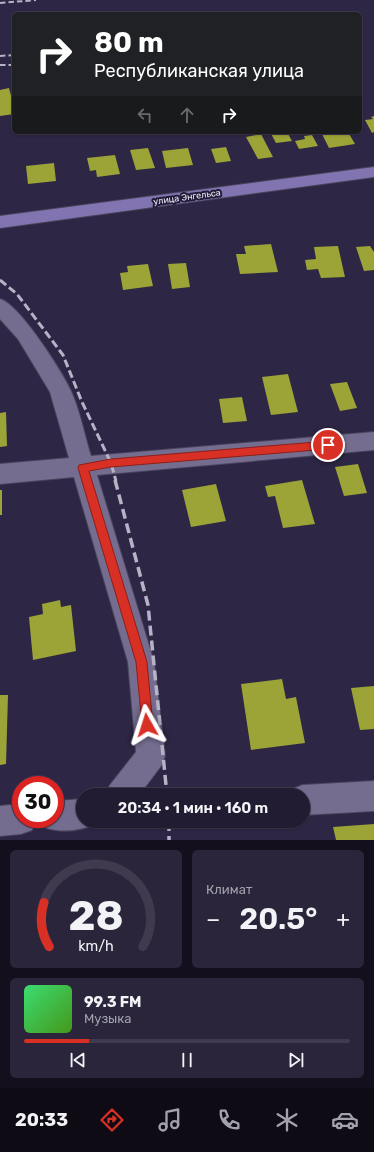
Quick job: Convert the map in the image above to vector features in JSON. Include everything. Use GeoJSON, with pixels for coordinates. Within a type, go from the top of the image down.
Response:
{"type":"FeatureCollection","features":[{"type":"Feature","properties":{"kind":"street","name":"улица Энгельса"},"geometry":{"type":"LineString","coordinates":[[0,222],[374,172]]}},
{"type":"Feature","properties":{"kind":"street"},"geometry":{"type":"LineString","coordinates":[[0,306],[25,334],[60,390],[141,662],[150,756],[125,788]]}},
{"type":"Feature","properties":{"kind":"street"},"geometry":{"type":"LineString","coordinates":[[0,474],[83,468],[111,463],[374,441]]}},
{"type":"Feature","properties":{"kind":"street"},"geometry":{"type":"LineString","coordinates":[[310,800],[374,796]]}},
{"type":"Feature","properties":{"kind":"street"},"geometry":{"type":"LineString","coordinates":[[64,815],[76,814]]}},
{"type":"Feature","properties":{"kind":"street"},"geometry":{"type":"LineString","coordinates":[[0,821],[12,820]]}},
{"type":"Feature","properties":{"kind":"building"},"geometry":{"type":"Polygon","coordinates":[[[9,88],[12,99],[12,114],[0,116],[0,90],[9,88]]]}},
{"type":"Feature","properties":{"kind":"building"},"geometry":{"type":"Polygon","coordinates":[[[374,116],[374,132],[372,133],[365,120],[373,119],[371,117],[374,116]]]}},
{"type":"Feature","properties":{"kind":"building"},"geometry":{"type":"Polygon","coordinates":[[[261,134],[273,157],[258,159],[246,137],[261,134]]]}},
{"type":"Feature","properties":{"kind":"building"},"geometry":{"type":"Polygon","coordinates":[[[271,134],[288,134],[292,141],[276,143],[271,134]]]}},
{"type":"Feature","properties":{"kind":"building"},"geometry":{"type":"Polygon","coordinates":[[[322,134],[349,134],[355,144],[329,148],[322,134]]]}},
{"type":"Feature","properties":{"kind":"building"},"geometry":{"type":"Polygon","coordinates":[[[312,135],[318,146],[299,149],[295,141],[305,139],[304,136],[312,135]]]}},
{"type":"Feature","properties":{"kind":"building"},"geometry":{"type":"Polygon","coordinates":[[[226,147],[231,161],[216,163],[211,149],[226,147]]]}},
{"type":"Feature","properties":{"kind":"building"},"geometry":{"type":"Polygon","coordinates":[[[148,148],[155,168],[136,170],[130,150],[148,148]]]}},
{"type":"Feature","properties":{"kind":"building"},"geometry":{"type":"Polygon","coordinates":[[[188,148],[193,165],[166,168],[162,151],[188,148]]]}},
{"type":"Feature","properties":{"kind":"building"},"geometry":{"type":"Polygon","coordinates":[[[115,155],[120,174],[97,177],[96,170],[90,171],[87,158],[115,155]]]}},
{"type":"Feature","properties":{"kind":"building"},"geometry":{"type":"Polygon","coordinates":[[[54,163],[56,181],[28,184],[26,166],[54,163]]]}},
{"type":"Feature","properties":{"kind":"building"},"geometry":{"type":"Polygon","coordinates":[[[271,244],[278,272],[240,274],[236,254],[246,254],[244,246],[271,244]]]}},
{"type":"Feature","properties":{"kind":"building"},"geometry":{"type":"Polygon","coordinates":[[[338,246],[345,277],[321,278],[318,269],[307,270],[305,260],[316,259],[314,247],[338,246]]]}},
{"type":"Feature","properties":{"kind":"building"},"geometry":{"type":"Polygon","coordinates":[[[370,246],[374,252],[374,270],[364,271],[356,247],[370,246]]]}},
{"type":"Feature","properties":{"kind":"building"},"geometry":{"type":"Polygon","coordinates":[[[186,263],[190,287],[172,289],[168,264],[186,263]]]}},
{"type":"Feature","properties":{"kind":"building"},"geometry":{"type":"Polygon","coordinates":[[[148,264],[153,286],[123,290],[120,273],[128,272],[127,266],[148,264]]]}},
{"type":"Feature","properties":{"kind":"building"},"geometry":{"type":"Polygon","coordinates":[[[288,374],[298,412],[271,415],[262,377],[288,374]]]}},
{"type":"Feature","properties":{"kind":"building"},"geometry":{"type":"Polygon","coordinates":[[[347,382],[357,408],[340,411],[330,384],[347,382]]]}},
{"type":"Feature","properties":{"kind":"building"},"geometry":{"type":"Polygon","coordinates":[[[242,397],[247,421],[223,423],[219,399],[242,397]]]}},
{"type":"Feature","properties":{"kind":"building"},"geometry":{"type":"Polygon","coordinates":[[[6,412],[7,446],[0,447],[0,413],[6,412]]]}},
{"type":"Feature","properties":{"kind":"building"},"geometry":{"type":"Polygon","coordinates":[[[358,464],[367,493],[344,496],[335,467],[358,464]]]}},
{"type":"Feature","properties":{"kind":"building"},"geometry":{"type":"Polygon","coordinates":[[[302,480],[315,524],[283,528],[275,496],[268,497],[265,486],[302,480]]]}},
{"type":"Feature","properties":{"kind":"building"},"geometry":{"type":"Polygon","coordinates":[[[216,484],[226,521],[191,527],[182,490],[216,484]]]}},
{"type":"Feature","properties":{"kind":"building"},"geometry":{"type":"Polygon","coordinates":[[[0,490],[2,490],[2,515],[0,515],[0,490]]]}},
{"type":"Feature","properties":{"kind":"building"},"geometry":{"type":"Polygon","coordinates":[[[60,600],[61,607],[71,605],[76,651],[33,660],[29,617],[43,614],[42,604],[60,600]]]}},
{"type":"Feature","properties":{"kind":"building"},"geometry":{"type":"Polygon","coordinates":[[[282,679],[286,699],[296,697],[305,743],[251,750],[241,684],[282,679]]]}},
{"type":"Feature","properties":{"kind":"building"},"geometry":{"type":"Polygon","coordinates":[[[374,686],[374,729],[360,730],[351,688],[374,686]]]}},
{"type":"Feature","properties":{"kind":"building"},"geometry":{"type":"Polygon","coordinates":[[[0,695],[8,695],[6,764],[0,765],[0,695]]]}},
{"type":"Feature","properties":{"kind":"building"},"geometry":{"type":"Polygon","coordinates":[[[374,824],[374,840],[336,840],[333,827],[374,824]]]}},
{"type":"Feature","properties":{"kind":"railway"},"geometry":{"type":"LineString","coordinates":[[0,3],[36,0]]}},
{"type":"Feature","properties":{"kind":"railway"},"geometry":{"type":"LineString","coordinates":[[0,56],[12,55]]}},
{"type":"Feature","properties":{"kind":"railway"},"geometry":{"type":"LineString","coordinates":[[0,65],[12,65]]}},
{"type":"Feature","properties":{"kind":"railway"},"geometry":{"type":"LineString","coordinates":[[0,280],[17,294],[63,355],[82,402],[111,463],[116,481]]}},
{"type":"Feature","properties":{"kind":"railway"},"geometry":{"type":"LineString","coordinates":[[115,480],[148,605],[166,788]]}},
{"type":"Feature","properties":{"kind":"railway"},"geometry":{"type":"LineString","coordinates":[[169,828],[169,840]]}},
{"type":"Feature","properties":{"kind":"route"},"geometry":{"type":"LineString","coordinates":[[147,725],[141,662],[83,468],[111,463],[328,445]]}}]}
